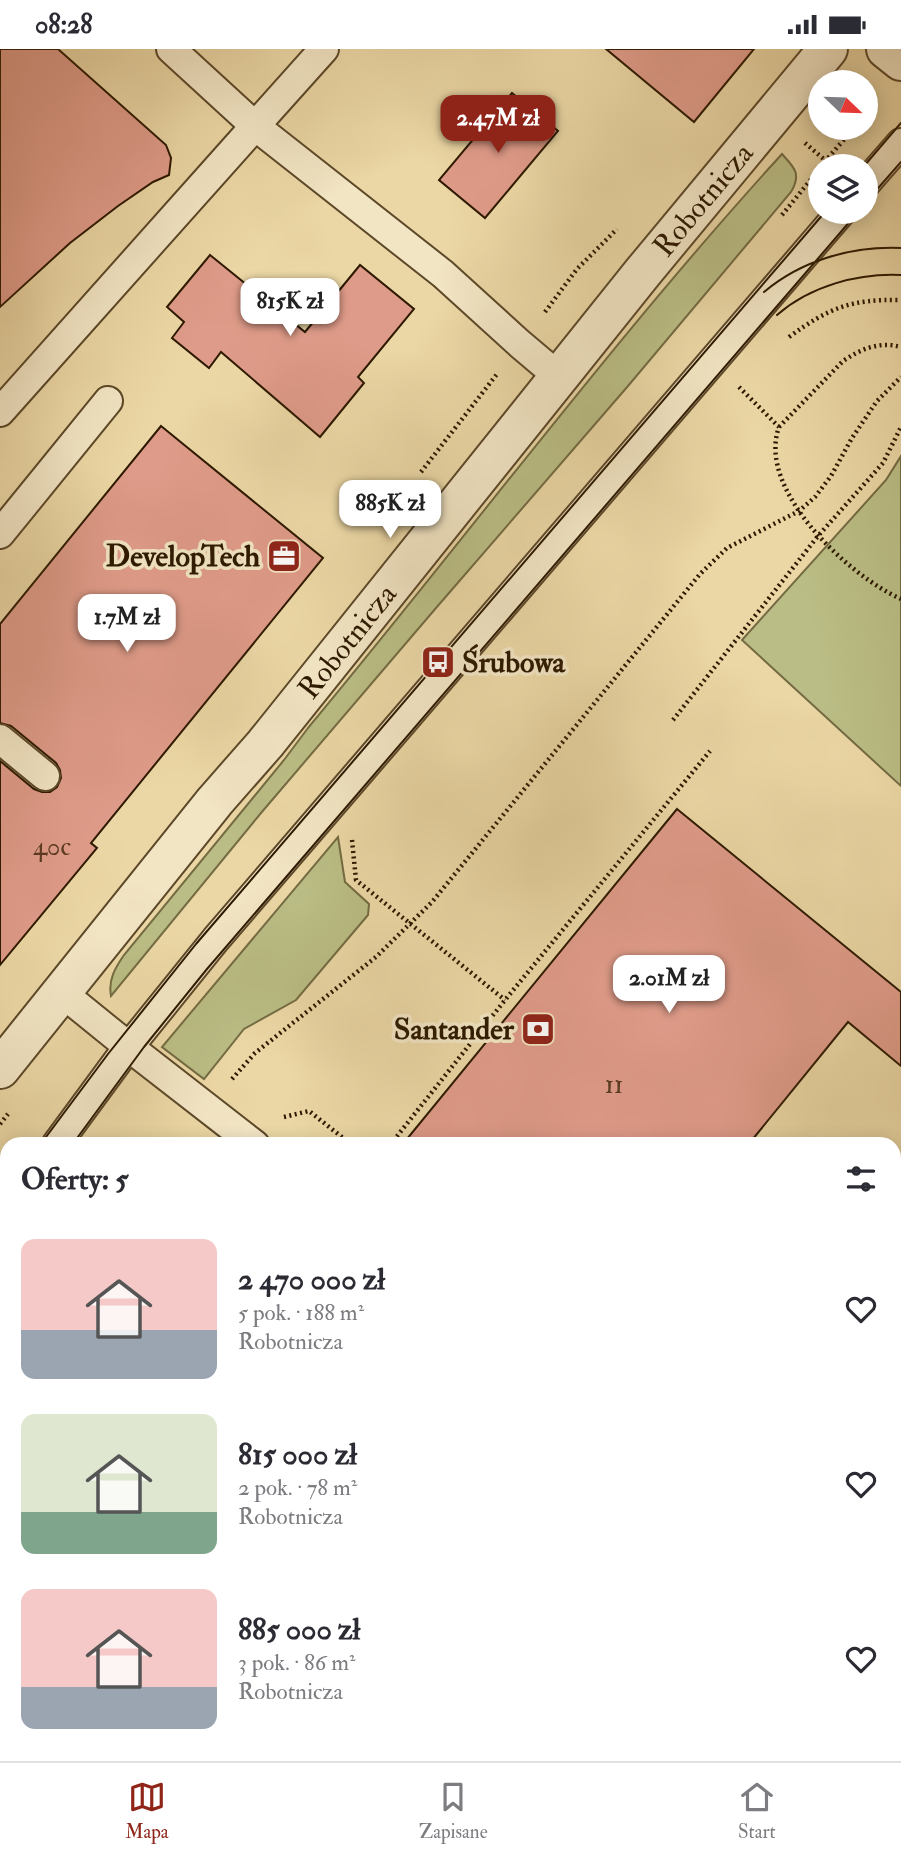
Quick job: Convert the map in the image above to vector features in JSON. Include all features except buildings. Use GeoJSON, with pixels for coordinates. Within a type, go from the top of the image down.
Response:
{"type":"FeatureCollection","features":[{"type":"Feature","properties":{"kind":"street","name":"Robotnicza"},"geometry":{"type":"LineString","coordinates":[[0,1069],[215,801],[265,744],[643,272],[828,49]]}},
{"type":"Feature","properties":{"kind":"street"},"geometry":{"type":"LineString","coordinates":[[886,49],[901,61]]}},
{"type":"Feature","properties":{"kind":"lane"},"geometry":{"type":"LineString","coordinates":[[171,49],[255,126],[443,274],[559,377]]}},
{"type":"Feature","properties":{"kind":"lane"},"geometry":{"type":"LineString","coordinates":[[0,412],[324,49]]}},
{"type":"Feature","properties":{"kind":"lane"},"geometry":{"type":"LineString","coordinates":[[878,169],[901,143]]}},
{"type":"Feature","properties":{"kind":"lane"},"geometry":{"type":"LineString","coordinates":[[62,1137],[184,978],[831,224]]}},
{"type":"Feature","properties":{"kind":"lane"},"geometry":{"type":"LineString","coordinates":[[0,534],[108,401]]}},
{"type":"Feature","properties":{"kind":"lane"},"geometry":{"type":"LineString","coordinates":[[0,739],[45,776]]}},
{"type":"Feature","properties":{"kind":"lane"},"geometry":{"type":"LineString","coordinates":[[61,992],[245,1137]]}},
{"type":"Feature","properties":{"kind":"path"},"geometry":{"type":"LineString","coordinates":[[799,138],[817,154]]}},
{"type":"Feature","properties":{"kind":"path"},"geometry":{"type":"LineString","coordinates":[[831,154],[843,140]]}},
{"type":"Feature","properties":{"kind":"path"},"geometry":{"type":"LineString","coordinates":[[781,345],[815,318],[845,305],[866,300],[901,300]]}},
{"type":"Feature","properties":{"kind":"path"},"geometry":{"type":"LineString","coordinates":[[901,347],[877,345],[855,353],[843,361],[779,427],[774,440],[776,459],[784,482],[799,511],[818,536],[851,568],[901,599]]}},
{"type":"Feature","properties":{"kind":"path"},"geometry":{"type":"LineString","coordinates":[[208,1108],[255,1053],[376,957],[432,902],[700,574],[727,548],[799,511],[815,497],[877,401],[901,377]]}},
{"type":"Feature","properties":{"kind":"path"},"geometry":{"type":"LineString","coordinates":[[733,400],[742,389],[779,427]]}},
{"type":"Feature","properties":{"kind":"path"},"geometry":{"type":"LineString","coordinates":[[673,720],[818,536],[883,463],[901,427]]}},
{"type":"Feature","properties":{"kind":"path"},"geometry":{"type":"LineString","coordinates":[[396,1137],[710,751]]}},
{"type":"Feature","properties":{"kind":"path"},"geometry":{"type":"LineString","coordinates":[[356,833],[352,839],[356,880],[505,1000]]}},
{"type":"Feature","properties":{"kind":"path"},"geometry":{"type":"LineString","coordinates":[[272,1121],[309,1111],[342,1137]]}},
{"type":"Feature","properties":{"kind":"green space"},"geometry":{"type":"Polygon","coordinates":[[[782,154],[796,175],[791,192],[261,813],[111,996],[113,974],[124,955],[660,294],[782,154]]]}},
{"type":"Feature","properties":{"kind":"green space"},"geometry":{"type":"Polygon","coordinates":[[[901,456],[901,786],[742,640],[886,480],[901,456]]]}},
{"type":"Feature","properties":{"kind":"green space"},"geometry":{"type":"Polygon","coordinates":[[[338,837],[345,882],[369,904],[368,915],[296,1000],[244,1029],[204,1079],[162,1047],[338,837]]]}},
{"type":"Feature","properties":{"kind":"tram line"},"geometry":{"type":"LineString","coordinates":[[874,154],[901,123]]}},
{"type":"Feature","properties":{"kind":"tram line"},"geometry":{"type":"LineString","coordinates":[[878,188],[901,162]]}},
{"type":"Feature","properties":{"kind":"tram line"},"geometry":{"type":"LineString","coordinates":[[46,1137],[196,944],[815,224]]}},
{"type":"Feature","properties":{"kind":"tram line"},"geometry":{"type":"LineString","coordinates":[[78,1137],[144,1047],[207,969],[848,224]]}},
{"type":"Feature","properties":{"kind":"tram line"},"geometry":{"type":"LineString","coordinates":[[764,292],[795,271],[828,257],[864,250],[901,248]]}},
{"type":"Feature","properties":{"kind":"tram line"},"geometry":{"type":"LineString","coordinates":[[777,315],[804,296],[835,283],[868,276],[901,275]]}},
{"type":"Feature","properties":{"kind":"place","name":"DevelopTech"},"geometry":{"type":"Point","coordinates":[284,556]}},
{"type":"Feature","properties":{"kind":"place","name":"Śrubowa"},"geometry":{"type":"Point","coordinates":[438,662]}},
{"type":"Feature","properties":{"kind":"place","name":"Santander"},"geometry":{"type":"Point","coordinates":[538,1029]}}]}
